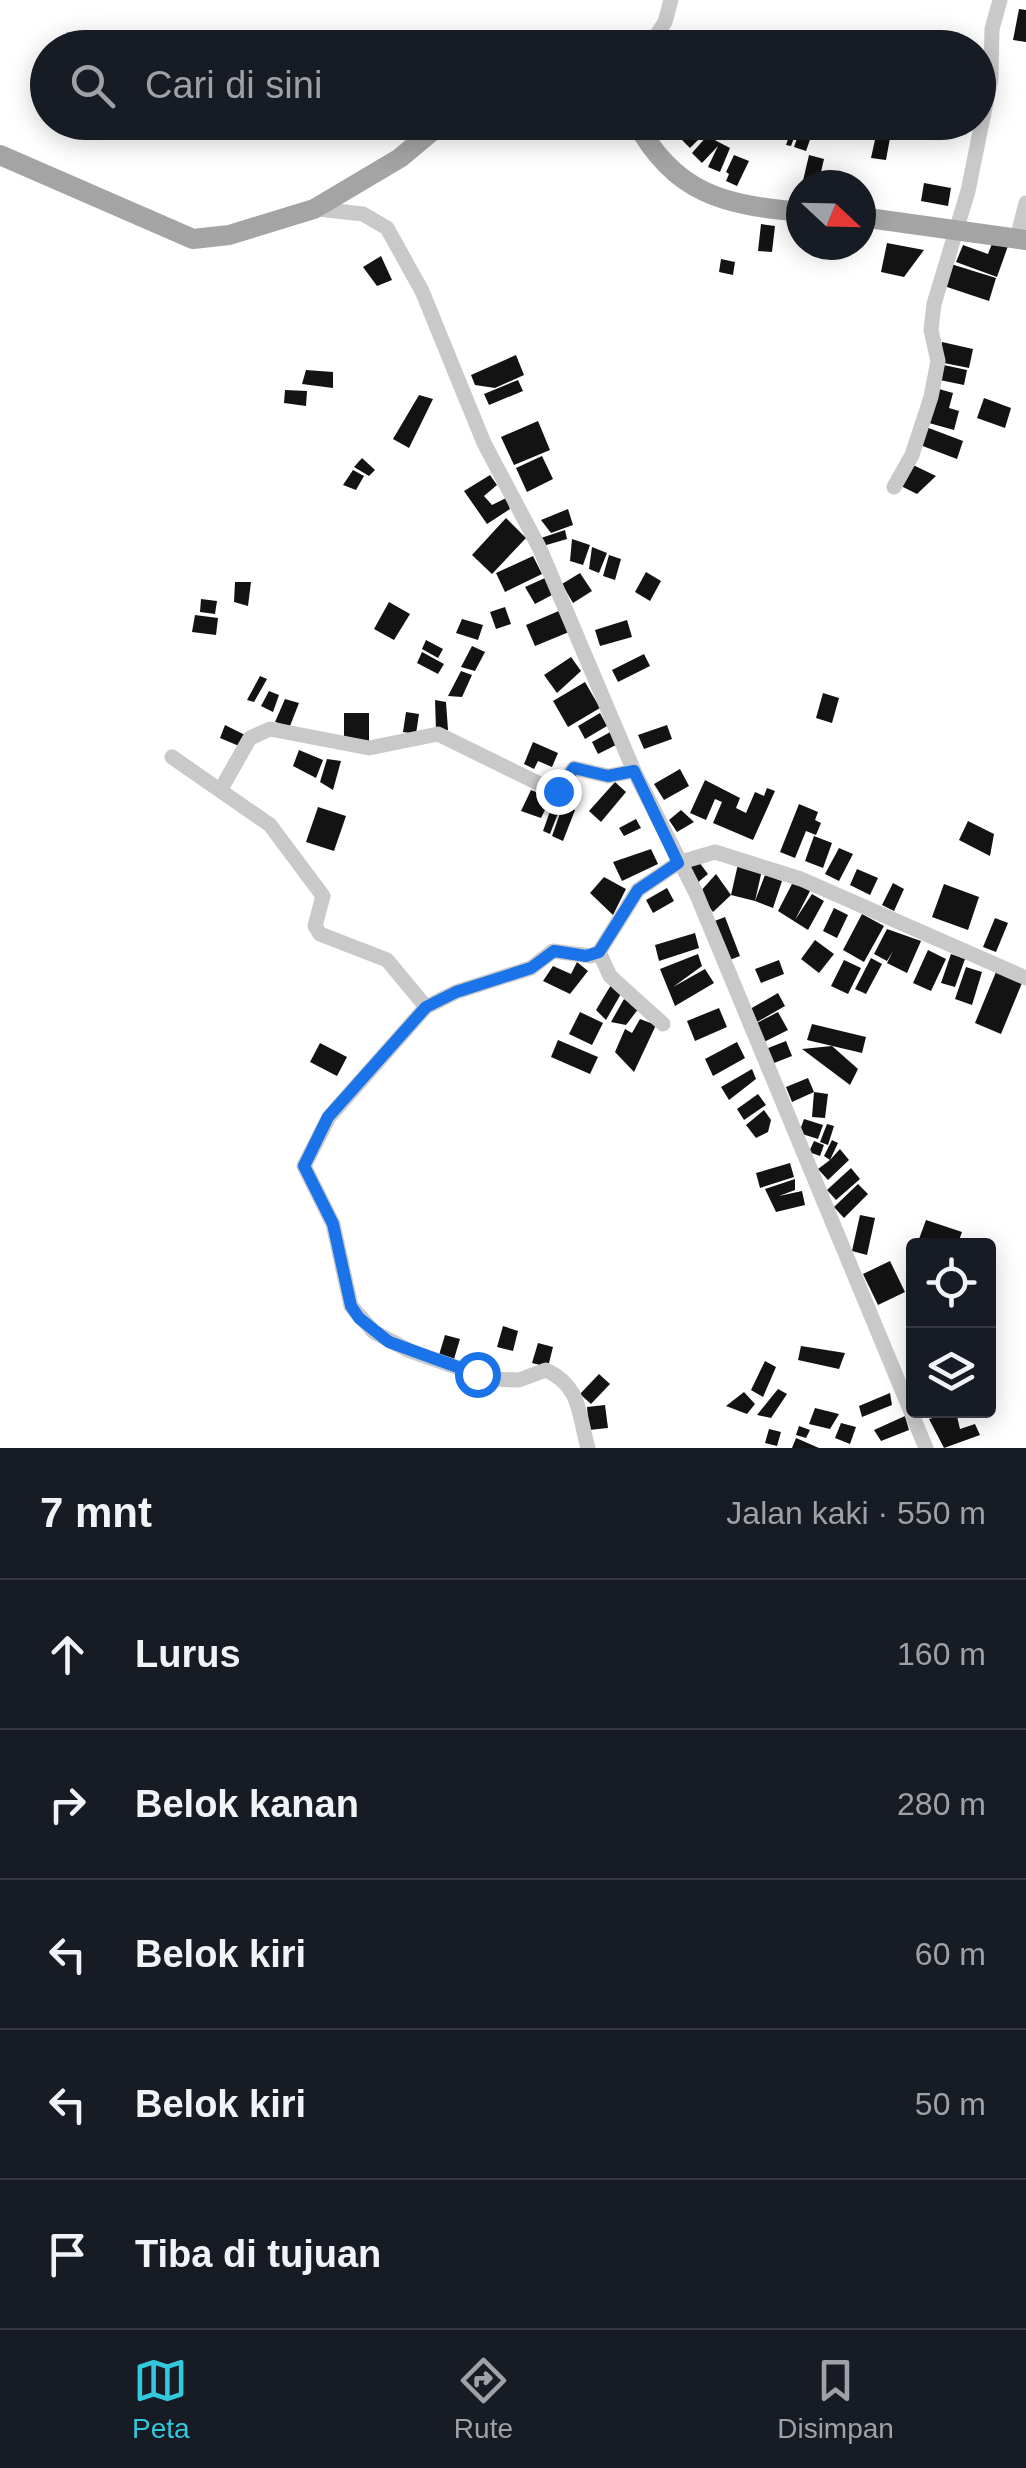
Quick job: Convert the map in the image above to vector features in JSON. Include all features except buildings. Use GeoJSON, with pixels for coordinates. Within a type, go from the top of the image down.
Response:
{"type":"FeatureCollection","features":[{"type":"Feature","properties":{"kind":"main road"},"geometry":{"type":"LineString","coordinates":[[0,155],[193,239],[229,235],[314,209],[400,158],[422,140]]}},
{"type":"Feature","properties":{"kind":"main road"},"geometry":{"type":"LineString","coordinates":[[650,140],[670,167],[711,198],[786,210]]}},
{"type":"Feature","properties":{"kind":"main road"},"geometry":{"type":"LineString","coordinates":[[876,219],[1022,239]]}},
{"type":"Feature","properties":{"kind":"street"},"geometry":{"type":"LineString","coordinates":[[660,30],[672,0]]}},
{"type":"Feature","properties":{"kind":"street"},"geometry":{"type":"LineString","coordinates":[[992,30],[1000,0]]}},
{"type":"Feature","properties":{"kind":"street"},"geometry":{"type":"LineString","coordinates":[[894,487],[912,455],[931,396],[938,361],[932,330],[934,304],[957,229],[977,140]]}},
{"type":"Feature","properties":{"kind":"street"},"geometry":{"type":"LineString","coordinates":[[1022,239],[1026,203]]}},
{"type":"Feature","properties":{"kind":"street"},"geometry":{"type":"LineString","coordinates":[[314,209],[363,214],[388,228],[397,239],[484,444],[540,549],[634,771],[696,893],[926,1448]]}},
{"type":"Feature","properties":{"kind":"street"},"geometry":{"type":"LineString","coordinates":[[221,789],[250,738],[270,729],[369,748],[438,734],[556,792],[574,768],[608,776],[634,771]]}},
{"type":"Feature","properties":{"kind":"street"},"geometry":{"type":"LineString","coordinates":[[172,757],[221,789],[282,838],[324,902],[315,926],[320,934],[387,960],[426,1007]]}},
{"type":"Feature","properties":{"kind":"street"},"geometry":{"type":"LineString","coordinates":[[588,1448],[576,1395],[563,1379],[546,1370],[519,1380],[490,1379],[410,1351],[374,1332],[351,1306],[333,1224],[305,1170],[305,1160],[328,1117],[426,1007],[456,992],[531,968],[554,951],[586,956],[599,952],[638,890],[678,863],[715,852],[774,868],[1026,978]]}},
{"type":"Feature","properties":{"kind":"street"},"geometry":{"type":"LineString","coordinates":[[599,952],[610,976],[663,1024]]}},
{"type":"Feature","properties":{"kind":"route"},"geometry":{"type":"LineString","coordinates":[[477,1374],[389,1342],[359,1318],[351,1306],[333,1224],[304,1166],[328,1117],[426,1007],[456,992],[531,968],[554,951],[586,956],[599,952],[610,941],[638,890],[678,863],[634,771],[608,776],[574,768],[558,791]]}}]}
